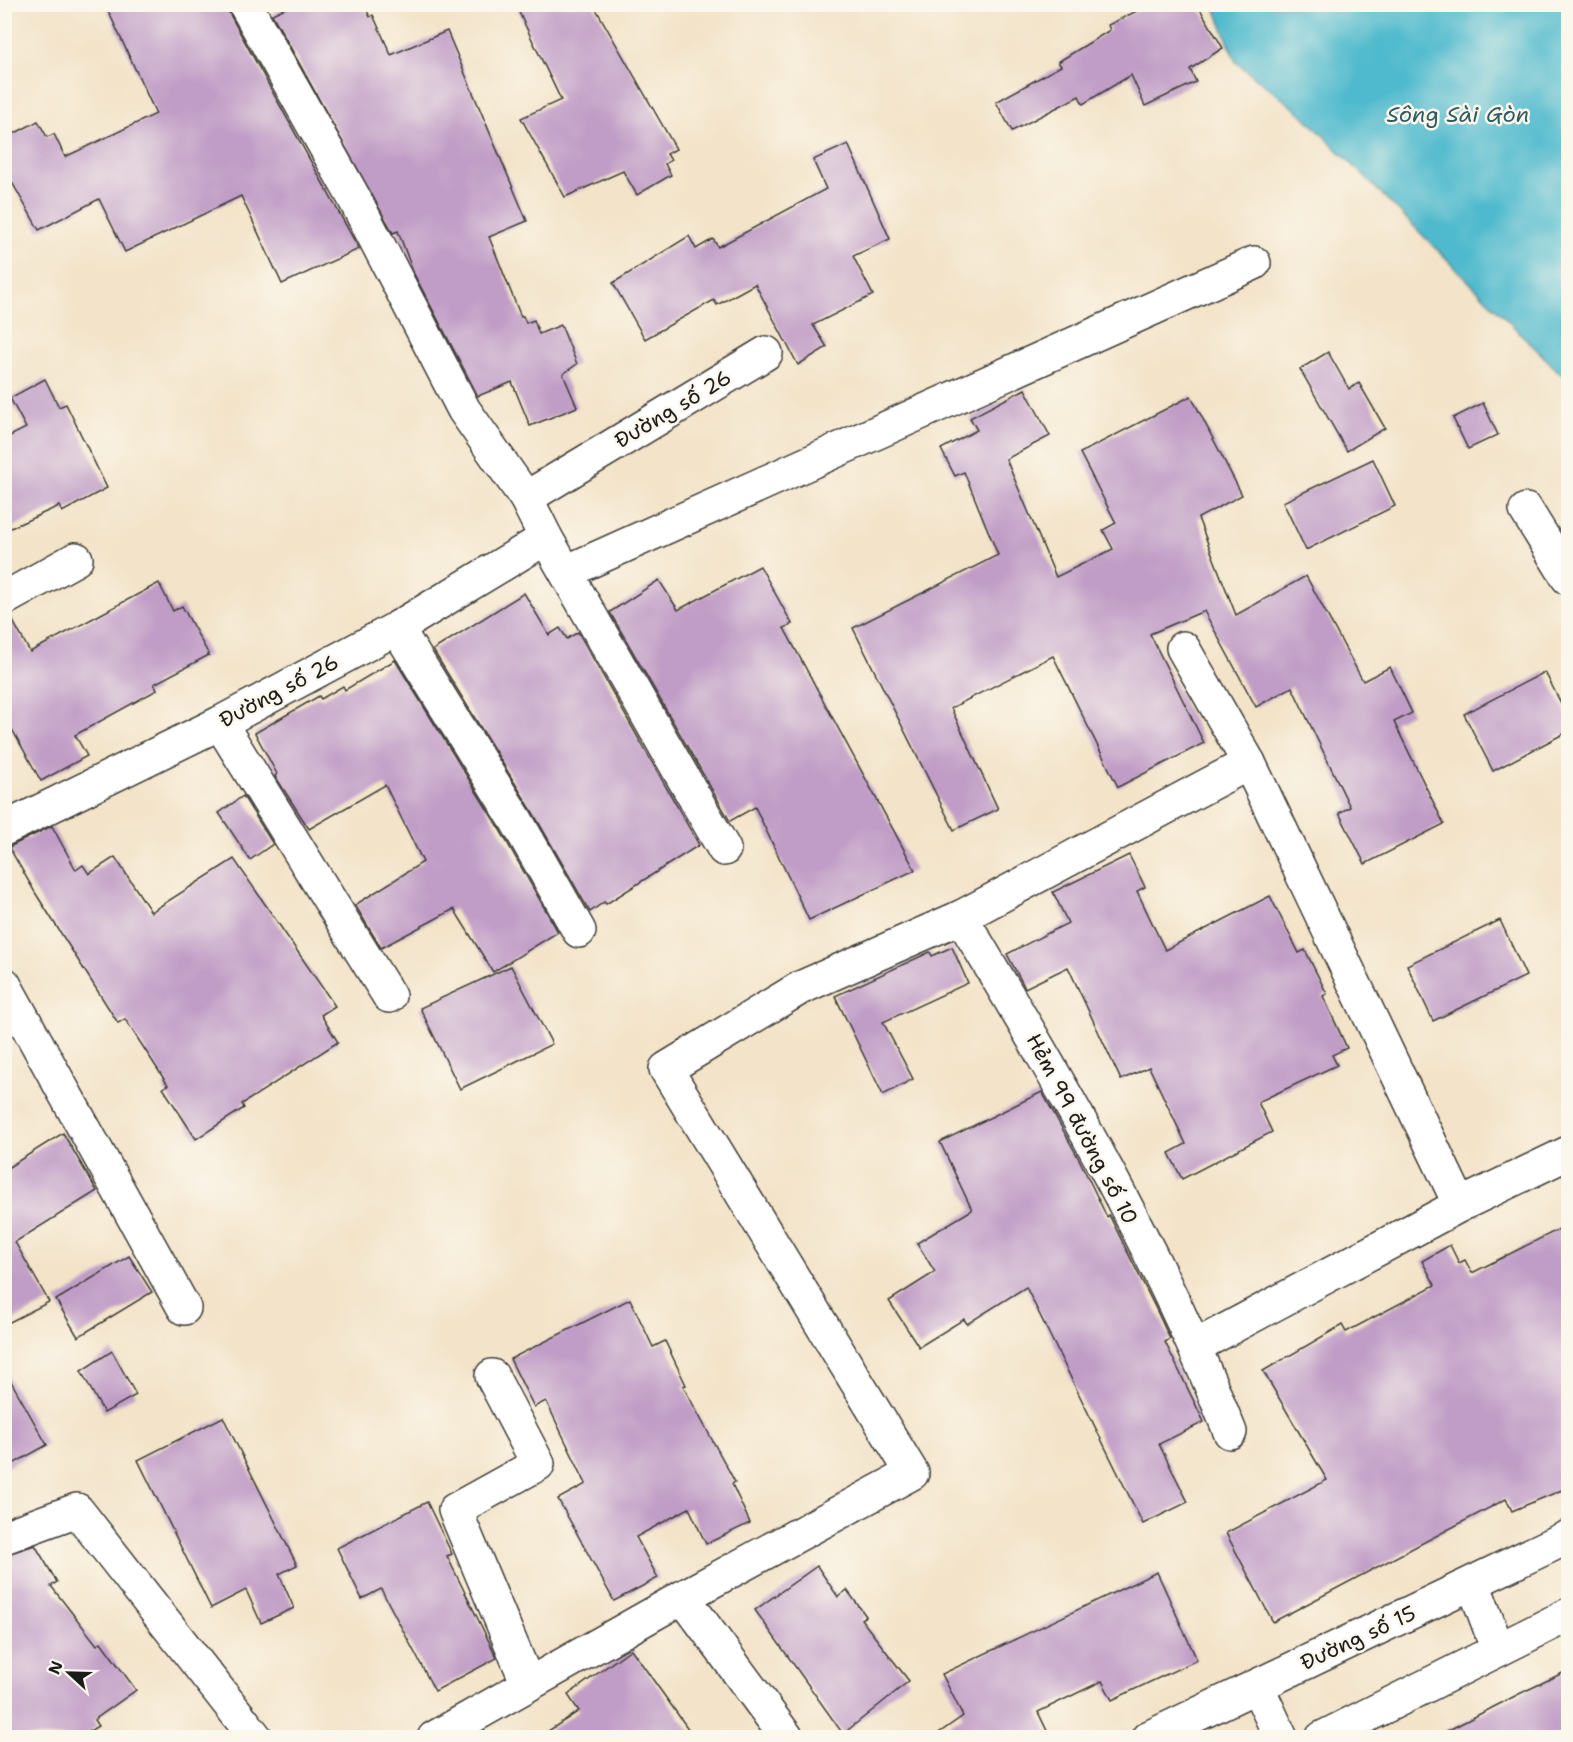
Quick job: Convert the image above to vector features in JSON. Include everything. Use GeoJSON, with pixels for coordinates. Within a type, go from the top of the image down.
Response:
{"type":"FeatureCollection","features":[{"type":"Feature","properties":{"kind":"street"},"geometry":{"type":"LineString","coordinates":[[245,4],[353,196],[464,410],[526,498],[546,538],[724,849]]}},
{"type":"Feature","properties":{"kind":"street"},"geometry":{"type":"LineString","coordinates":[[566,572],[1254,263]]}},
{"type":"Feature","properties":{"kind":"street","name":"Đường số 26"},"geometry":{"type":"LineString","coordinates":[[526,498],[766,353]]}},
{"type":"Feature","properties":{"kind":"street"},"geometry":{"type":"LineString","coordinates":[[1526,510],[1569,578]]}},
{"type":"Feature","properties":{"kind":"street","name":"Đường số 26"},"geometry":{"type":"LineString","coordinates":[[4,829],[220,723],[398,628],[546,538]]}},
{"type":"Feature","properties":{"kind":"street"},"geometry":{"type":"LineString","coordinates":[[4,599],[76,559]]}},
{"type":"Feature","properties":{"kind":"street"},"geometry":{"type":"LineString","coordinates":[[398,628],[516,820],[579,931]]}},
{"type":"Feature","properties":{"kind":"street"},"geometry":{"type":"LineString","coordinates":[[1183,648],[1249,764],[1460,1205]]}},
{"type":"Feature","properties":{"kind":"street"},"geometry":{"type":"LineString","coordinates":[[220,723],[389,996]]}},
{"type":"Feature","properties":{"kind":"street"},"geometry":{"type":"LineString","coordinates":[[434,1737],[683,1597],[912,1473],[666,1068],[800,988],[816,983],[961,917],[1249,764]]}},
{"type":"Feature","properties":{"kind":"street","name":"Hẻm 99 đường số 10"},"geometry":{"type":"LineString","coordinates":[[961,917],[1057,1076],[1196,1346],[1230,1432]]}},
{"type":"Feature","properties":{"kind":"street"},"geometry":{"type":"LineString","coordinates":[[4,984],[184,1308]]}},
{"type":"Feature","properties":{"kind":"street"},"geometry":{"type":"LineString","coordinates":[[1196,1346],[1460,1205],[1569,1154]]}},
{"type":"Feature","properties":{"kind":"street"},"geometry":{"type":"LineString","coordinates":[[492,1376],[538,1464],[456,1510],[528,1684]]}},
{"type":"Feature","properties":{"kind":"street"},"geometry":{"type":"LineString","coordinates":[[4,1537],[77,1510],[255,1737]]}},
{"type":"Feature","properties":{"kind":"street","name":"Đường số 15"},"geometry":{"type":"LineString","coordinates":[[1148,1737],[1569,1537]]}},
{"type":"Feature","properties":{"kind":"street"},"geometry":{"type":"LineString","coordinates":[[1473,1583],[1498,1650]]}},
{"type":"Feature","properties":{"kind":"street"},"geometry":{"type":"LineString","coordinates":[[683,1597],[787,1737]]}},
{"type":"Feature","properties":{"kind":"street"},"geometry":{"type":"LineString","coordinates":[[1322,1737],[1569,1615]]}},
{"type":"Feature","properties":{"kind":"street"},"geometry":{"type":"LineString","coordinates":[[1257,1686],[1281,1737]]}},
{"type":"Feature","properties":{"kind":"water","name":"Sông Sài Gòn"},"geometry":{"type":"Polygon","coordinates":[[[1214,5],[1568,5],[1568,381],[1304,116],[1236,62],[1214,5]]]}},
{"type":"Feature","properties":{"kind":"building"},"geometry":{"type":"Polygon","coordinates":[[[105,4],[226,4],[359,249],[282,284],[241,196],[125,252],[99,199],[39,230],[4,168],[4,139],[38,121],[47,137],[54,134],[65,157],[156,114],[105,4]]]}},
{"type":"Feature","properties":{"kind":"building"},"geometry":{"type":"Polygon","coordinates":[[[294,4],[364,4],[370,17],[373,15],[391,55],[447,31],[527,221],[489,237],[521,317],[523,316],[526,323],[534,320],[539,334],[561,325],[577,364],[563,374],[577,407],[530,426],[512,382],[478,396],[414,274],[398,231],[393,233],[272,14],[294,4]]]}},
{"type":"Feature","properties":{"kind":"building"},"geometry":{"type":"Polygon","coordinates":[[[515,4],[593,4],[676,149],[667,154],[671,160],[665,164],[671,175],[637,195],[623,171],[565,197],[521,118],[561,100],[515,4]]]}},
{"type":"Feature","properties":{"kind":"building"},"geometry":{"type":"Polygon","coordinates":[[[1151,4],[1197,4],[1223,48],[1190,69],[1196,82],[1145,106],[1131,75],[1083,104],[1079,96],[1012,131],[996,102],[1061,66],[1058,62],[1110,30],[1108,25],[1151,4]]]}},
{"type":"Feature","properties":{"kind":"building"},"geometry":{"type":"Polygon","coordinates":[[[848,144],[890,239],[853,256],[873,295],[813,325],[827,347],[798,365],[755,284],[717,305],[714,300],[645,339],[613,283],[689,236],[696,249],[713,239],[718,247],[826,189],[813,160],[848,144]]]}},
{"type":"Feature","properties":{"kind":"building"},"geometry":{"type":"Polygon","coordinates":[[[1328,352],[1349,389],[1359,383],[1385,428],[1347,451],[1300,369],[1328,352]]]}},
{"type":"Feature","properties":{"kind":"building"},"geometry":{"type":"Polygon","coordinates":[[[45,379],[59,407],[66,404],[107,488],[62,512],[59,506],[4,531],[4,439],[26,428],[10,398],[45,379]]]}},
{"type":"Feature","properties":{"kind":"building"},"geometry":{"type":"Polygon","coordinates":[[[1025,389],[1050,436],[1006,459],[1056,577],[1113,549],[1103,530],[1116,523],[1080,453],[1191,396],[1242,495],[1198,518],[1236,615],[1306,576],[1363,681],[1390,667],[1412,713],[1394,722],[1444,824],[1365,864],[1339,813],[1350,807],[1292,687],[1256,707],[1204,611],[1150,634],[1204,743],[1118,787],[1053,656],[951,708],[998,809],[954,830],[853,628],[998,555],[964,472],[955,476],[941,449],[977,430],[970,418],[1025,389]]]}},
{"type":"Feature","properties":{"kind":"building"},"geometry":{"type":"Polygon","coordinates":[[[1483,403],[1498,435],[1468,449],[1453,418],[1483,403]]]}},
{"type":"Feature","properties":{"kind":"building"},"geometry":{"type":"Polygon","coordinates":[[[1373,459],[1395,506],[1306,550],[1283,502],[1373,459]]]}},
{"type":"Feature","properties":{"kind":"building"},"geometry":{"type":"Polygon","coordinates":[[[760,566],[792,624],[784,628],[915,870],[809,920],[755,807],[730,821],[610,612],[659,580],[678,610],[760,566]]]}},
{"type":"Feature","properties":{"kind":"building"},"geometry":{"type":"Polygon","coordinates":[[[159,583],[173,611],[182,606],[209,655],[154,684],[157,690],[75,735],[87,756],[41,781],[4,715],[4,618],[10,616],[30,652],[159,583]]]}},
{"type":"Feature","properties":{"kind":"building"},"geometry":{"type":"Polygon","coordinates":[[[524,593],[549,635],[560,628],[567,639],[578,632],[699,845],[590,912],[532,811],[433,650],[524,593]]]}},
{"type":"Feature","properties":{"kind":"building"},"geometry":{"type":"Polygon","coordinates":[[[395,660],[500,830],[558,932],[493,972],[454,909],[381,948],[355,905],[423,862],[385,785],[309,829],[275,776],[277,774],[255,733],[319,696],[321,699],[343,686],[345,690],[395,660]]]}},
{"type":"Feature","properties":{"kind":"building"},"geometry":{"type":"Polygon","coordinates":[[[1545,672],[1569,719],[1569,731],[1493,771],[1464,714],[1545,672]]]}},
{"type":"Feature","properties":{"kind":"building"},"geometry":{"type":"Polygon","coordinates":[[[243,796],[273,844],[250,860],[219,813],[243,796]]]}},
{"type":"Feature","properties":{"kind":"building"},"geometry":{"type":"Polygon","coordinates":[[[52,826],[76,870],[83,865],[89,874],[115,857],[151,912],[234,859],[335,1006],[321,1015],[338,1042],[242,1104],[244,1108],[196,1139],[163,1088],[168,1085],[125,1019],[118,1023],[9,847],[52,826]]]}},
{"type":"Feature","properties":{"kind":"building"},"geometry":{"type":"Polygon","coordinates":[[[1129,855],[1145,887],[1137,891],[1165,950],[1270,896],[1299,953],[1305,950],[1327,994],[1323,996],[1347,1048],[1332,1055],[1337,1065],[1258,1102],[1272,1132],[1182,1179],[1169,1153],[1186,1144],[1149,1067],[1121,1080],[1068,967],[1025,988],[1007,954],[1068,923],[1053,892],[1129,855]]]}},
{"type":"Feature","properties":{"kind":"building"},"geometry":{"type":"Polygon","coordinates":[[[1500,920],[1526,976],[1433,1021],[1407,965],[1500,920]]]}},
{"type":"Feature","properties":{"kind":"building"},"geometry":{"type":"Polygon","coordinates":[[[952,947],[968,983],[883,1022],[913,1079],[883,1095],[835,996],[930,952],[932,956],[952,947]]]}},
{"type":"Feature","properties":{"kind":"building"},"geometry":{"type":"Polygon","coordinates":[[[511,966],[552,1044],[460,1089],[420,1008],[511,966]]]}},
{"type":"Feature","properties":{"kind":"building"},"geometry":{"type":"Polygon","coordinates":[[[1042,1092],[1080,1161],[1107,1217],[1109,1215],[1155,1307],[1170,1339],[1165,1342],[1204,1422],[1159,1444],[1188,1502],[1143,1524],[1026,1287],[967,1324],[964,1319],[919,1347],[889,1301],[935,1272],[917,1243],[972,1210],[940,1142],[1042,1092]]]}},
{"type":"Feature","properties":{"kind":"building"},"geometry":{"type":"Polygon","coordinates":[[[63,1133],[97,1191],[15,1242],[49,1302],[4,1325],[4,1170],[63,1133]]]}},
{"type":"Feature","properties":{"kind":"building"},"geometry":{"type":"Polygon","coordinates":[[[1569,1224],[1569,1487],[1512,1511],[1506,1499],[1273,1622],[1226,1533],[1327,1480],[1263,1371],[1342,1325],[1346,1332],[1435,1285],[1422,1261],[1450,1245],[1459,1263],[1465,1260],[1472,1273],[1569,1224]]]}},
{"type":"Feature","properties":{"kind":"building"},"geometry":{"type":"Polygon","coordinates":[[[129,1256],[152,1292],[78,1337],[56,1300],[129,1256]]]}},
{"type":"Feature","properties":{"kind":"building"},"geometry":{"type":"Polygon","coordinates":[[[630,1299],[653,1347],[665,1341],[686,1385],[683,1386],[735,1482],[732,1484],[750,1523],[706,1544],[689,1508],[636,1537],[658,1578],[614,1601],[558,1499],[586,1484],[546,1401],[534,1407],[510,1359],[630,1299]]]}},
{"type":"Feature","properties":{"kind":"building"},"geometry":{"type":"Polygon","coordinates":[[[112,1351],[136,1395],[104,1413],[81,1371],[112,1351]]]}},
{"type":"Feature","properties":{"kind":"building"},"geometry":{"type":"Polygon","coordinates":[[[4,1369],[47,1445],[4,1469],[4,1369]]]}},
{"type":"Feature","properties":{"kind":"building"},"geometry":{"type":"Polygon","coordinates":[[[223,1417],[297,1565],[279,1574],[294,1608],[261,1623],[246,1590],[211,1608],[138,1460],[223,1417]]]}},
{"type":"Feature","properties":{"kind":"building"},"geometry":{"type":"Polygon","coordinates":[[[427,1502],[452,1554],[447,1556],[497,1658],[435,1691],[381,1589],[362,1599],[337,1548],[427,1502]]]}},
{"type":"Feature","properties":{"kind":"building"},"geometry":{"type":"Polygon","coordinates":[[[35,1545],[57,1582],[51,1586],[97,1645],[101,1642],[136,1690],[94,1720],[98,1726],[80,1737],[4,1737],[4,1555],[35,1545]]]}},
{"type":"Feature","properties":{"kind":"building"},"geometry":{"type":"Polygon","coordinates":[[[817,1566],[838,1597],[847,1590],[866,1616],[861,1619],[909,1681],[843,1734],[755,1610],[817,1566]]]}},
{"type":"Feature","properties":{"kind":"building"},"geometry":{"type":"Polygon","coordinates":[[[1157,1572],[1197,1660],[1112,1700],[1102,1681],[1038,1712],[1050,1737],[933,1737],[963,1716],[942,1674],[1157,1572]]]}},
{"type":"Feature","properties":{"kind":"building"},"geometry":{"type":"Polygon","coordinates":[[[631,1649],[694,1737],[539,1737],[579,1711],[568,1695],[631,1649]]]}},
{"type":"Feature","properties":{"kind":"building"},"geometry":{"type":"Polygon","coordinates":[[[1569,1670],[1569,1737],[1435,1737],[1519,1694],[1569,1670]]]}}]}
